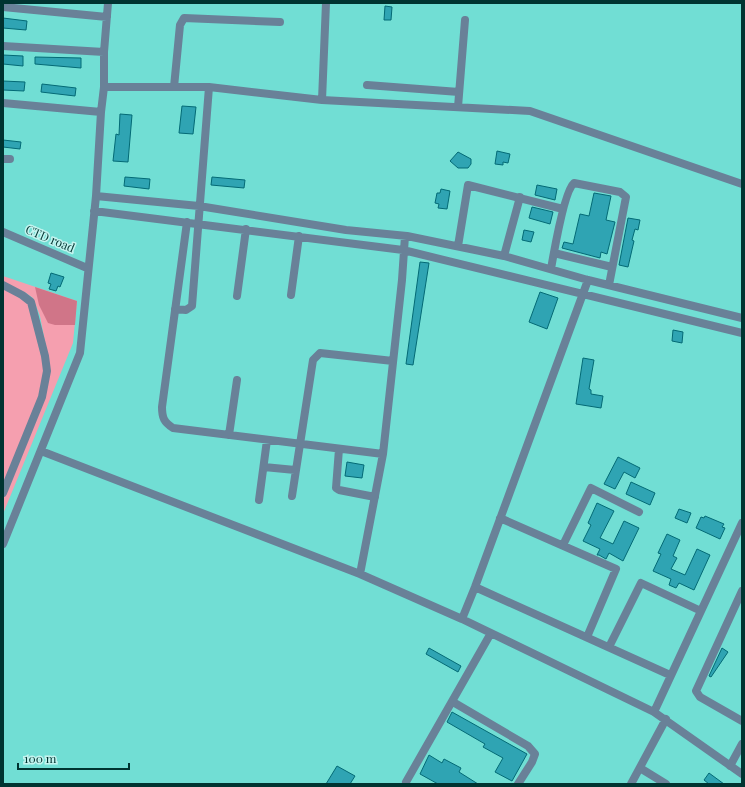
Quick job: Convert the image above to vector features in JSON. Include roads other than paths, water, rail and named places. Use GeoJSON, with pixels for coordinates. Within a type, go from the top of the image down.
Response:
{"type":"FeatureCollection","features":[{"type":"Feature","properties":{"kind":"street"},"geometry":{"type":"LineString","coordinates":[[3,544],[80,353],[87,268],[96,196],[100,112],[104,87],[104,52],[108,3]]}},
{"type":"Feature","properties":{"kind":"street"},"geometry":{"type":"LineString","coordinates":[[322,100],[326,3]]}},
{"type":"Feature","properties":{"kind":"street"},"geometry":{"type":"LineString","coordinates":[[3,7],[107,17]]}},
{"type":"Feature","properties":{"kind":"street"},"geometry":{"type":"LineString","coordinates":[[174,87],[180,25],[184,18],[280,22]]}},
{"type":"Feature","properties":{"kind":"street"},"geometry":{"type":"LineString","coordinates":[[458,107],[465,20]]}},
{"type":"Feature","properties":{"kind":"street"},"geometry":{"type":"LineString","coordinates":[[3,46],[104,52]]}},
{"type":"Feature","properties":{"kind":"street"},"geometry":{"type":"LineString","coordinates":[[367,85],[459,92]]}},
{"type":"Feature","properties":{"kind":"street"},"geometry":{"type":"LineString","coordinates":[[104,87],[209,87],[322,100],[530,111],[742,184]]}},
{"type":"Feature","properties":{"kind":"street"},"geometry":{"type":"LineString","coordinates":[[175,309],[186,310],[192,306],[209,87]]}},
{"type":"Feature","properties":{"kind":"street"},"geometry":{"type":"LineString","coordinates":[[3,103],[100,112]]}},
{"type":"Feature","properties":{"kind":"street"},"geometry":{"type":"LineString","coordinates":[[551,269],[563,209],[571,186],[574,183],[620,192],[626,197],[609,285]]}},
{"type":"Feature","properties":{"kind":"street"},"geometry":{"type":"LineString","coordinates":[[458,246],[468,185],[563,209]]}},
{"type":"Feature","properties":{"kind":"street"},"geometry":{"type":"LineString","coordinates":[[96,196],[199,206],[346,230],[405,236],[458,246],[504,256],[588,280],[742,318]]}},
{"type":"Feature","properties":{"kind":"street"},"geometry":{"type":"LineString","coordinates":[[504,256],[520,197]]}},
{"type":"Feature","properties":{"kind":"street"},"geometry":{"type":"LineString","coordinates":[[94,211],[403,250],[742,333]]}},
{"type":"Feature","properties":{"kind":"street"},"geometry":{"type":"LineString","coordinates":[[187,222],[162,416],[165,423],[173,428],[383,454]]}},
{"type":"Feature","properties":{"kind":"street"},"geometry":{"type":"LineString","coordinates":[[237,296],[246,230]]}},
{"type":"Feature","properties":{"kind":"street","name":"CTD road"},"geometry":{"type":"LineString","coordinates":[[3,232],[87,268]]}},
{"type":"Feature","properties":{"kind":"street"},"geometry":{"type":"LineString","coordinates":[[291,295],[299,236]]}},
{"type":"Feature","properties":{"kind":"street"},"geometry":{"type":"LineString","coordinates":[[360,574],[383,454],[402,280],[405,236]]}},
{"type":"Feature","properties":{"kind":"street"},"geometry":{"type":"LineString","coordinates":[[554,253],[612,267]]}},
{"type":"Feature","properties":{"kind":"street"},"geometry":{"type":"LineString","coordinates":[[462,619],[588,280]]}},
{"type":"Feature","properties":{"kind":"street"},"geometry":{"type":"LineString","coordinates":[[3,285],[22,295],[31,302],[44,349],[47,371],[42,397],[3,493]]}},
{"type":"Feature","properties":{"kind":"street"},"geometry":{"type":"LineString","coordinates":[[292,496],[313,360],[320,353],[393,361]]}},
{"type":"Feature","properties":{"kind":"street"},"geometry":{"type":"LineString","coordinates":[[229,435],[237,380]]}},
{"type":"Feature","properties":{"kind":"street"},"geometry":{"type":"LineString","coordinates":[[259,500],[267,440]]}},
{"type":"Feature","properties":{"kind":"street"},"geometry":{"type":"LineString","coordinates":[[339,449],[336,488],[339,490],[375,497]]}},
{"type":"Feature","properties":{"kind":"street"},"geometry":{"type":"LineString","coordinates":[[41,451],[360,574],[462,619],[654,712],[742,774]]}},
{"type":"Feature","properties":{"kind":"street"},"geometry":{"type":"LineString","coordinates":[[264,467],[295,470]]}},
{"type":"Feature","properties":{"kind":"street"},"geometry":{"type":"LineString","coordinates":[[563,545],[591,488],[638,512]]}},
{"type":"Feature","properties":{"kind":"street"},"geometry":{"type":"LineString","coordinates":[[500,518],[616,569],[587,637]]}},
{"type":"Feature","properties":{"kind":"street"},"geometry":{"type":"LineString","coordinates":[[654,712],[742,523]]}},
{"type":"Feature","properties":{"kind":"street"},"geometry":{"type":"LineString","coordinates":[[609,647],[641,583],[701,611]]}},
{"type":"Feature","properties":{"kind":"street"},"geometry":{"type":"LineString","coordinates":[[475,587],[670,675]]}},
{"type":"Feature","properties":{"kind":"street"},"geometry":{"type":"LineString","coordinates":[[742,591],[696,691],[700,697],[742,721]]}},
{"type":"Feature","properties":{"kind":"street"},"geometry":{"type":"LineString","coordinates":[[406,782],[491,633]]}},
{"type":"Feature","properties":{"kind":"street"},"geometry":{"type":"LineString","coordinates":[[453,702],[528,746],[535,754],[532,762],[518,784]]}},
{"type":"Feature","properties":{"kind":"street"},"geometry":{"type":"LineString","coordinates":[[631,784],[666,719]]}},
{"type":"Feature","properties":{"kind":"street"},"geometry":{"type":"LineString","coordinates":[[730,766],[742,744]]}},
{"type":"Feature","properties":{"kind":"street"},"geometry":{"type":"LineString","coordinates":[[640,768],[666,784]]}}]}
